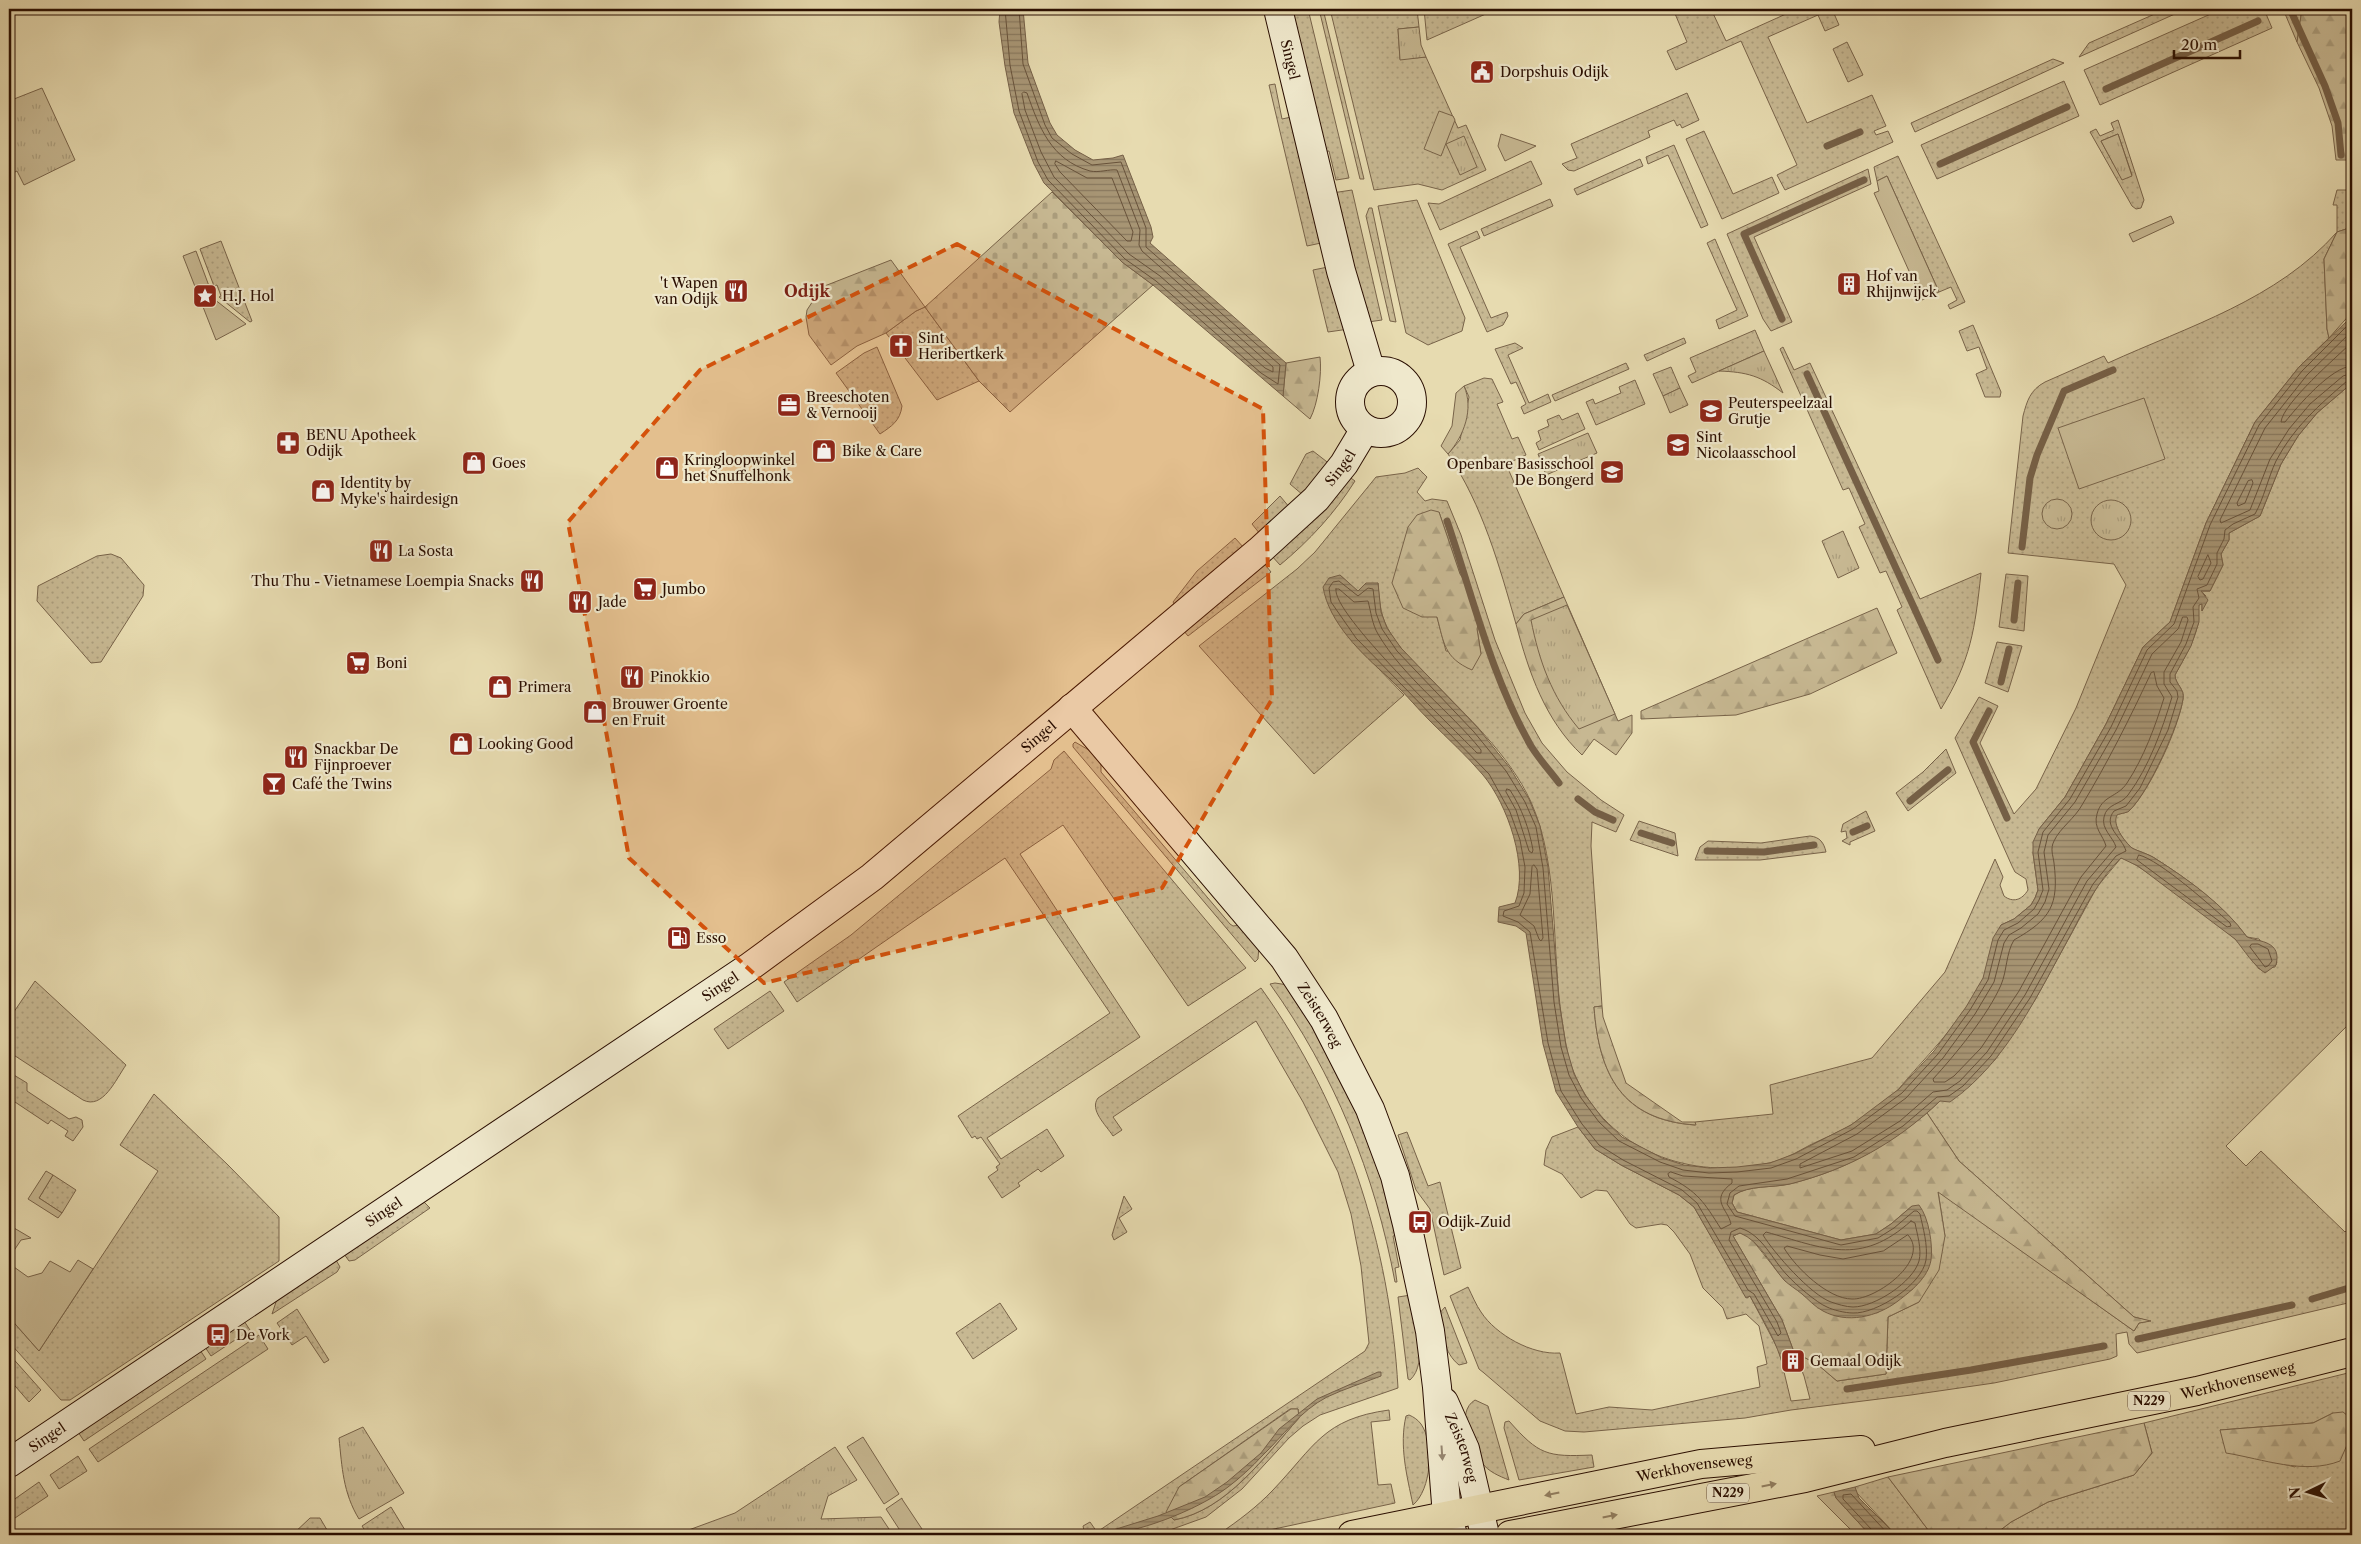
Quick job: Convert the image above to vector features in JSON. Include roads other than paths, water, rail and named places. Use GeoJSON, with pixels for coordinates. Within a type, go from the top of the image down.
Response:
{"type":"FeatureCollection","features":[{"type":"Feature","properties":{"kind":"main road","name":"Werkhovenseweg"},"geometry":{"type":"LineString","coordinates":[[1510,1535],[1805,1478],[1945,1443],[2197,1391],[2352,1352]]}},
{"type":"Feature","properties":{"kind":"main road","name":"Werkhovenseweg"},"geometry":{"type":"LineString","coordinates":[[1450,1526],[1482,1522],[1701,1464],[1945,1443]]}},
{"type":"Feature","properties":{"kind":"main road","name":"N229"},"geometry":{"type":"LineString","coordinates":[[1352,1535],[1450,1526]]}},
{"type":"Feature","properties":{"kind":"street","name":"Singel"},"geometry":{"type":"LineString","coordinates":[[1278,9],[1340,271],[1371,372]]}},
{"type":"Feature","properties":{"kind":"street"},"geometry":{"type":"LineString","coordinates":[[1382,370],[1392,372],[1401,378],[1408,386],[1413,405],[1410,414],[1398,428],[1382,434],[1365,429],[1356,421],[1351,410],[1350,398],[1353,387],[1361,377],[1371,372],[1382,370]]}},
{"type":"Feature","properties":{"kind":"street","name":"Singel"},"geometry":{"type":"LineString","coordinates":[[9,1464],[748,968],[872,877],[1259,550],[1316,499],[1344,464],[1365,429]]}},
{"type":"Feature","properties":{"kind":"street","name":"Zeisterweg"},"geometry":{"type":"LineString","coordinates":[[1072,708],[1284,958],[1324,1019],[1370,1109],[1395,1176],[1421,1288],[1437,1387],[1450,1526]]}},
{"type":"Feature","properties":{"kind":"street","name":"Zeisterweg"},"geometry":{"type":"LineString","coordinates":[[1437,1387],[1465,1449],[1482,1522]]}},
{"type":"Feature","properties":{"kind":"water"},"geometry":{"type":"Polygon","coordinates":[[[1000,9],[1023,9],[1028,63],[1050,123],[1057,135],[1075,150],[1093,160],[1123,155],[1151,227],[1153,237],[1150,243],[1286,363],[1283,396],[1153,285],[1122,262],[1044,183],[1034,164],[1014,113],[999,22],[1000,9]]]}},
{"type":"Feature","properties":{"kind":"water"},"geometry":{"type":"Polygon","coordinates":[[[2352,312],[2352,383],[2317,413],[2298,436],[2281,464],[2260,516],[2229,533],[2229,540],[2221,554],[2223,565],[2210,591],[2201,591],[2208,600],[2202,611],[2202,604],[2199,605],[2199,622],[2191,646],[2175,675],[2183,692],[2176,725],[2154,773],[2138,801],[2129,811],[2117,815],[2116,819],[2117,828],[2132,848],[2153,857],[2193,884],[2228,914],[2247,937],[2273,947],[2277,957],[2276,965],[2265,973],[2253,962],[2235,939],[2138,866],[2121,858],[2093,894],[2020,1026],[2005,1047],[1970,1086],[1950,1102],[1940,1101],[1889,1142],[1852,1162],[1812,1178],[1790,1184],[1754,1188],[1734,1195],[1732,1203],[1737,1212],[1841,1240],[1876,1234],[1912,1206],[1919,1205],[1928,1224],[1931,1239],[1931,1260],[1923,1278],[1890,1307],[1871,1315],[1852,1318],[1832,1315],[1817,1307],[1784,1280],[1753,1241],[1740,1233],[1733,1236],[1782,1320],[1794,1352],[1787,1355],[1790,1367],[1784,1369],[1774,1340],[1750,1296],[1746,1298],[1694,1207],[1679,1195],[1621,1165],[1595,1149],[1578,1127],[1556,1092],[1543,1044],[1526,933],[1516,926],[1498,922],[1499,907],[1515,903],[1519,888],[1518,855],[1514,837],[1501,803],[1477,768],[1348,637],[1332,613],[1323,587],[1329,578],[1340,575],[1358,591],[1366,583],[1378,583],[1381,612],[1387,628],[1401,648],[1478,728],[1510,768],[1529,799],[1540,826],[1548,867],[1559,1001],[1566,1046],[1574,1074],[1585,1095],[1603,1119],[1622,1137],[1662,1158],[1684,1165],[1709,1168],[1770,1163],[1794,1154],[1851,1125],[1899,1089],[1934,1051],[1966,1007],[1983,978],[1993,938],[2001,925],[2014,919],[2031,905],[2035,898],[2038,890],[2033,842],[2039,829],[2065,797],[2106,724],[2143,647],[2170,622],[2206,523],[2255,422],[2299,367],[2347,321],[2352,312]]]}},
{"type":"Feature","properties":{"kind":"water"},"geometry":{"type":"Polygon","coordinates":[[[1381,1372],[1381,1376],[1327,1397],[1308,1409],[1246,1472],[1215,1496],[1165,1520],[1147,1526],[1129,1531],[1097,1535],[1158,1516],[1205,1497],[1227,1482],[1261,1453],[1279,1429],[1317,1399],[1381,1372]]]}},
{"type":"Feature","properties":{"kind":"water"},"geometry":{"type":"Polygon","coordinates":[[[1855,1487],[1859,1498],[1896,1535],[1870,1535],[1836,1498],[1834,1492],[1855,1487]]]}},
{"type":"Feature","properties":{"kind":"waterway"},"geometry":{"type":"LineString","coordinates":[[2290,9],[2325,86],[2338,123],[2341,155]]}},
{"type":"Feature","properties":{"kind":"waterway"},"geometry":{"type":"LineString","coordinates":[[2106,89],[2258,21]]}},
{"type":"Feature","properties":{"kind":"waterway"},"geometry":{"type":"LineString","coordinates":[[1940,164],[2067,107]]}},
{"type":"Feature","properties":{"kind":"waterway"},"geometry":{"type":"LineString","coordinates":[[1827,146],[1860,132]]}},
{"type":"Feature","properties":{"kind":"waterway"},"geometry":{"type":"LineString","coordinates":[[1782,319],[1744,234],[1864,180]]}},
{"type":"Feature","properties":{"kind":"waterway"},"geometry":{"type":"LineString","coordinates":[[2022,547],[2030,478],[2037,455],[2064,391],[2113,370]]}},
{"type":"Feature","properties":{"kind":"waterway"},"geometry":{"type":"LineString","coordinates":[[1807,374],[1938,660]]}},
{"type":"Feature","properties":{"kind":"waterway"},"geometry":{"type":"LineString","coordinates":[[1447,521],[1484,636],[1505,692],[1531,746],[1559,783]]}},
{"type":"Feature","properties":{"kind":"waterway"},"geometry":{"type":"LineString","coordinates":[[2014,620],[2018,583]]}},
{"type":"Feature","properties":{"kind":"waterway"},"geometry":{"type":"LineString","coordinates":[[2001,682],[2009,649]]}},
{"type":"Feature","properties":{"kind":"waterway"},"geometry":{"type":"LineString","coordinates":[[1989,711],[1973,742],[2007,818]]}},
{"type":"Feature","properties":{"kind":"waterway"},"geometry":{"type":"LineString","coordinates":[[1910,801],[1948,770]]}},
{"type":"Feature","properties":{"kind":"waterway"},"geometry":{"type":"LineString","coordinates":[[1578,799],[1595,812],[1613,820]]}},
{"type":"Feature","properties":{"kind":"waterway"},"geometry":{"type":"LineString","coordinates":[[1853,832],[1867,826]]}},
{"type":"Feature","properties":{"kind":"waterway"},"geometry":{"type":"LineString","coordinates":[[1641,833],[1672,843]]}},
{"type":"Feature","properties":{"kind":"waterway"},"geometry":{"type":"LineString","coordinates":[[1707,851],[1764,852],[1814,845]]}},
{"type":"Feature","properties":{"kind":"waterway"},"geometry":{"type":"LineString","coordinates":[[2312,1299],[2352,1287]]}},
{"type":"Feature","properties":{"kind":"waterway"},"geometry":{"type":"LineString","coordinates":[[2138,1339],[2292,1305]]}},
{"type":"Feature","properties":{"kind":"waterway"},"geometry":{"type":"LineString","coordinates":[[1847,1389],[1971,1370],[2104,1346]]}},
{"type":"Feature","properties":{"kind":"place","name":"Dorpshuis Odijk"},"geometry":{"type":"Point","coordinates":[1482,72]}},
{"type":"Feature","properties":{"kind":"place","name":"Hof van Rhijnwijck"},"geometry":{"type":"Point","coordinates":[1849,284]}},
{"type":"Feature","properties":{"kind":"place","name":"'t Wapen van Odijk"},"geometry":{"type":"Point","coordinates":[736,291]}},
{"type":"Feature","properties":{"kind":"place","name":"H.J. Hol"},"geometry":{"type":"Point","coordinates":[205,296]}},
{"type":"Feature","properties":{"kind":"place","name":"Sint Heribertkerk"},"geometry":{"type":"Point","coordinates":[901,346]}},
{"type":"Feature","properties":{"kind":"place","name":"Breeschoten & Vernooij"},"geometry":{"type":"Point","coordinates":[789,405]}},
{"type":"Feature","properties":{"kind":"place","name":"Peuterspeelzaal Grutje"},"geometry":{"type":"Point","coordinates":[1711,411]}},
{"type":"Feature","properties":{"kind":"place","name":"BENU Apotheek Odijk"},"geometry":{"type":"Point","coordinates":[288,443]}},
{"type":"Feature","properties":{"kind":"place","name":"Sint Nicolaasschool"},"geometry":{"type":"Point","coordinates":[1678,445]}},
{"type":"Feature","properties":{"kind":"place","name":"Bike & Care"},"geometry":{"type":"Point","coordinates":[824,451]}},
{"type":"Feature","properties":{"kind":"place","name":"Goes"},"geometry":{"type":"Point","coordinates":[474,463]}},
{"type":"Feature","properties":{"kind":"place","name":"Kringloopwinkel het Snuffelhonk"},"geometry":{"type":"Point","coordinates":[667,468]}},
{"type":"Feature","properties":{"kind":"place","name":"Openbare Basisschool De Bongerd"},"geometry":{"type":"Point","coordinates":[1612,472]}},
{"type":"Feature","properties":{"kind":"place","name":"Identity by Myke's hairdesign"},"geometry":{"type":"Point","coordinates":[323,491]}},
{"type":"Feature","properties":{"kind":"place","name":"La Sosta"},"geometry":{"type":"Point","coordinates":[381,551]}},
{"type":"Feature","properties":{"kind":"place","name":"Thu Thu - Vietnamese Loempia Snacks"},"geometry":{"type":"Point","coordinates":[532,581]}},
{"type":"Feature","properties":{"kind":"place","name":"Jumbo"},"geometry":{"type":"Point","coordinates":[645,589]}},
{"type":"Feature","properties":{"kind":"place","name":"Jade"},"geometry":{"type":"Point","coordinates":[580,602]}},
{"type":"Feature","properties":{"kind":"place","name":"Boni"},"geometry":{"type":"Point","coordinates":[358,663]}},
{"type":"Feature","properties":{"kind":"place","name":"Pinokkio"},"geometry":{"type":"Point","coordinates":[632,677]}},
{"type":"Feature","properties":{"kind":"place","name":"Primera"},"geometry":{"type":"Point","coordinates":[500,687]}},
{"type":"Feature","properties":{"kind":"place","name":"Brouwer Groente en Fruit"},"geometry":{"type":"Point","coordinates":[595,712]}},
{"type":"Feature","properties":{"kind":"place","name":"Looking Good"},"geometry":{"type":"Point","coordinates":[461,744]}},
{"type":"Feature","properties":{"kind":"place","name":"Snackbar De Fijnproever"},"geometry":{"type":"Point","coordinates":[296,757]}},
{"type":"Feature","properties":{"kind":"place","name":"Café the Twins"},"geometry":{"type":"Point","coordinates":[274,784]}},
{"type":"Feature","properties":{"kind":"place","name":"Esso"},"geometry":{"type":"Point","coordinates":[679,938]}},
{"type":"Feature","properties":{"kind":"place","name":"Odijk-Zuid"},"geometry":{"type":"Point","coordinates":[1420,1222]}},
{"type":"Feature","properties":{"kind":"place","name":"De Vork"},"geometry":{"type":"Point","coordinates":[218,1335]}},
{"type":"Feature","properties":{"kind":"place","name":"Gemaal Odijk"},"geometry":{"type":"Point","coordinates":[1793,1361]}},
{"type":"Feature","properties":{"kind":"district","name":"Odijk"},"geometry":{"type":"Point","coordinates":[807,291]}}]}
